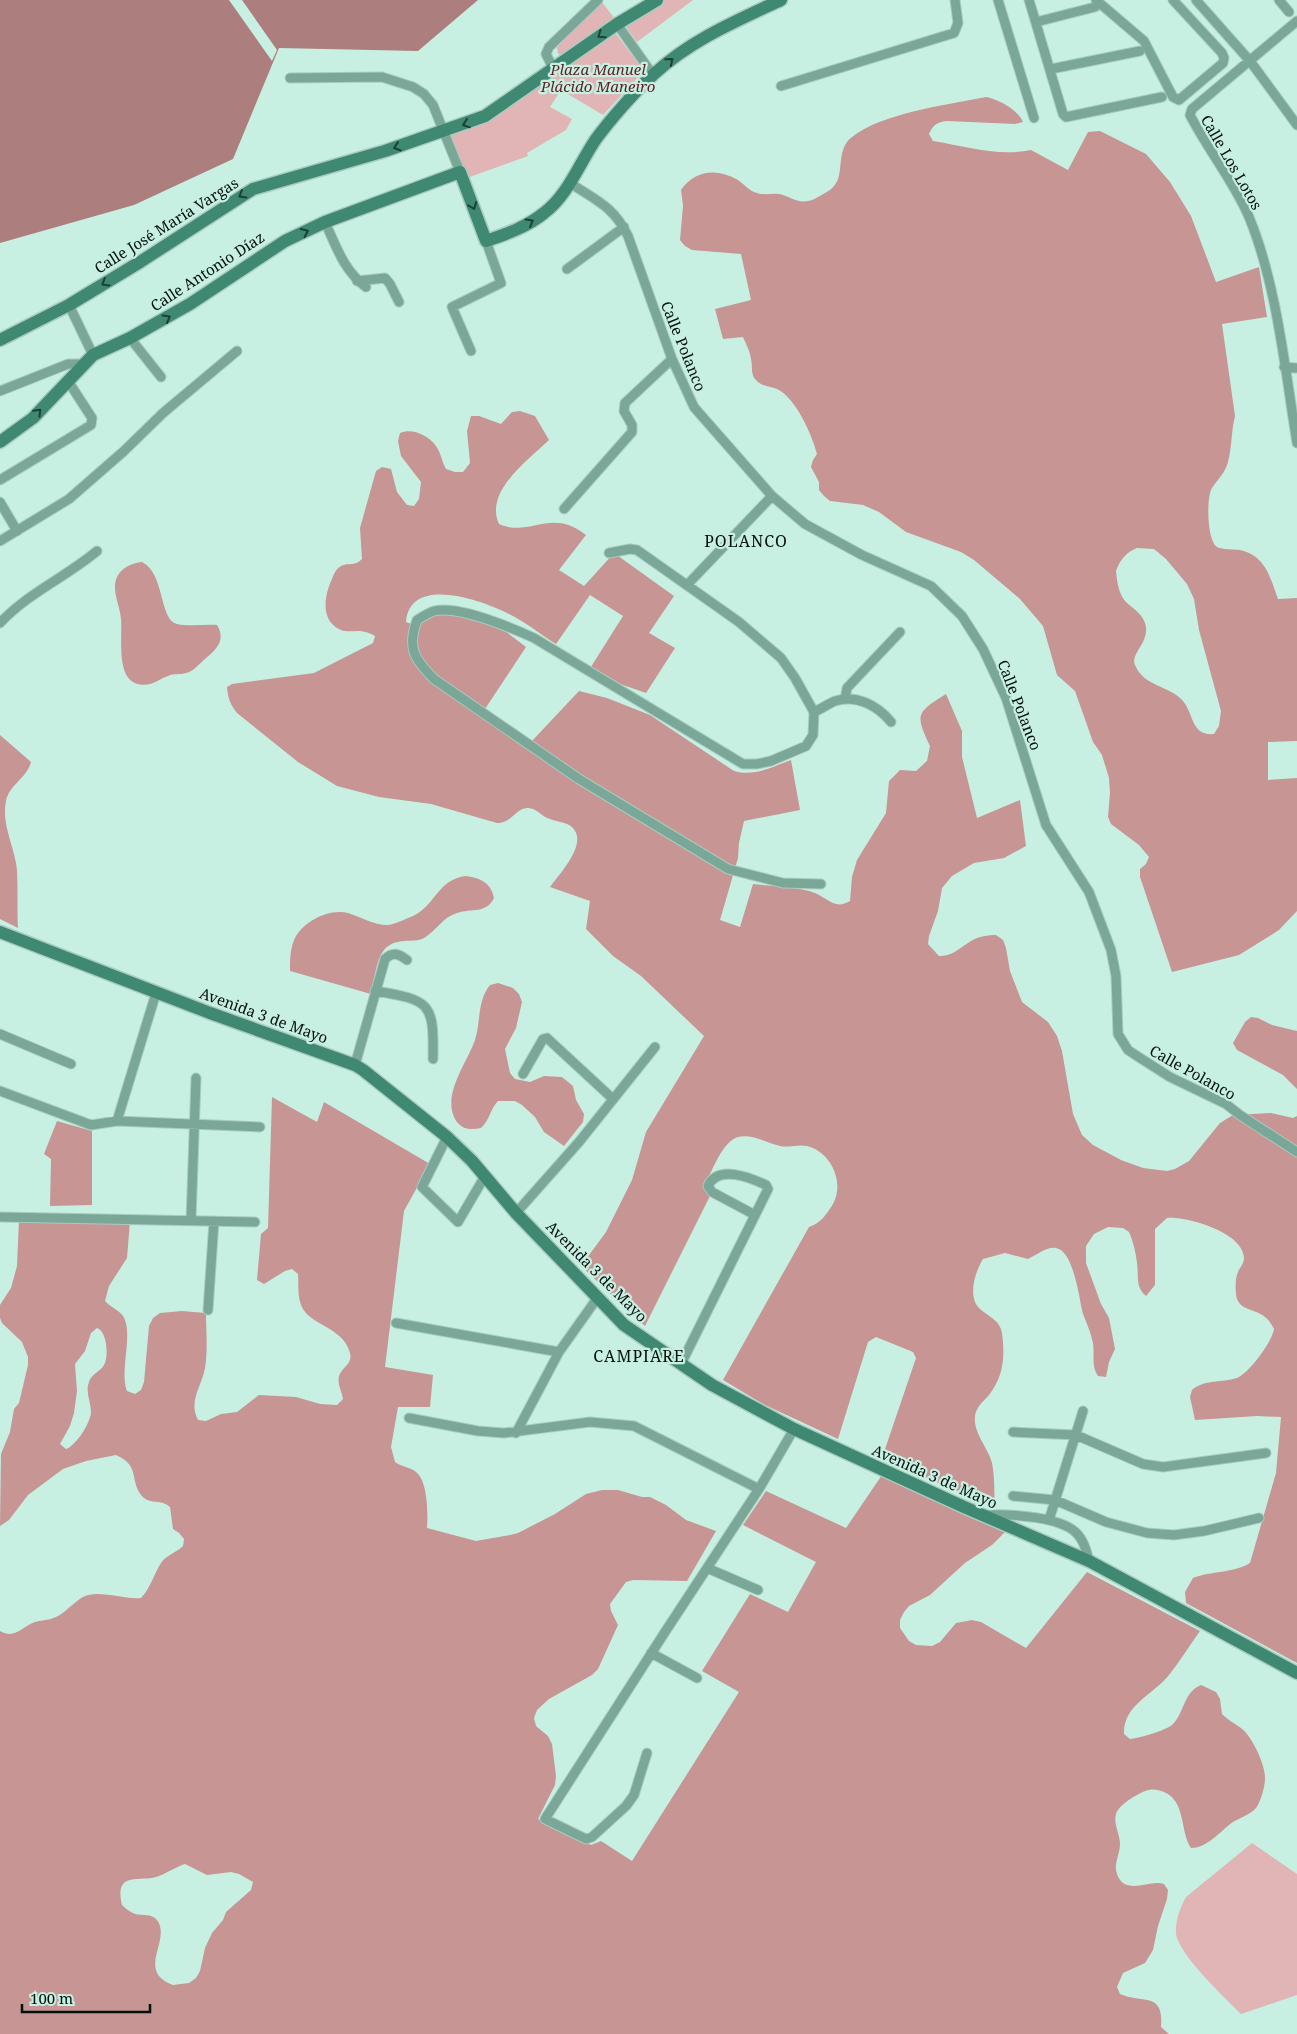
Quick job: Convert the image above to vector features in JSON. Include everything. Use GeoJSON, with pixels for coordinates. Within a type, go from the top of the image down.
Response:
{"type":"FeatureCollection","features":[{"type":"Feature","properties":{"kind":"street"},"geometry":{"type":"LineString","coordinates":[[553,68],[546,54],[549,47],[598,0]]}},
{"type":"Feature","properties":{"kind":"street","name":"Calle José María Vargas"},"geometry":{"type":"LineString","coordinates":[[0,340],[69,305],[253,189],[443,132],[486,116],[617,24],[657,0]]}},
{"type":"Feature","properties":{"kind":"street"},"geometry":{"type":"LineString","coordinates":[[486,241],[511,232],[544,214],[570,184],[596,140],[653,75],[683,50],[700,39],[781,0]]}},
{"type":"Feature","properties":{"kind":"street"},"geometry":{"type":"LineString","coordinates":[[781,86],[954,32],[958,24],[955,0]]}},
{"type":"Feature","properties":{"kind":"street"},"geometry":{"type":"LineString","coordinates":[[998,0],[1034,118]]}},
{"type":"Feature","properties":{"kind":"street"},"geometry":{"type":"LineString","coordinates":[[1029,0],[1063,114],[1066,117],[1162,97]]}},
{"type":"Feature","properties":{"kind":"street"},"geometry":{"type":"LineString","coordinates":[[1036,22],[1096,4],[1135,32],[1144,41],[1173,97],[1179,100],[1223,63],[1224,58],[1222,53],[1173,0]]}},
{"type":"Feature","properties":{"kind":"street"},"geometry":{"type":"LineString","coordinates":[[1196,0],[1250,61],[1297,125]]}},
{"type":"Feature","properties":{"kind":"street"},"geometry":{"type":"LineString","coordinates":[[1279,0],[1289,12]]}},
{"type":"Feature","properties":{"kind":"street"},"geometry":{"type":"LineString","coordinates":[[1250,61],[1297,21]]}},
{"type":"Feature","properties":{"kind":"street"},"geometry":{"type":"LineString","coordinates":[[617,24],[653,75]]}},
{"type":"Feature","properties":{"kind":"street"},"geometry":{"type":"LineString","coordinates":[[1051,69],[1140,51]]}},
{"type":"Feature","properties":{"kind":"street","name":"Calle Los Lotos"},"geometry":{"type":"LineString","coordinates":[[1250,61],[1192,109],[1190,115],[1219,166],[1237,191],[1263,254],[1297,443]]}},
{"type":"Feature","properties":{"kind":"street"},"geometry":{"type":"LineString","coordinates":[[290,78],[382,77],[404,83],[424,94],[433,105],[501,283],[452,308],[471,351]]}},
{"type":"Feature","properties":{"kind":"street","name":"Calle Antonio Díaz"},"geometry":{"type":"LineString","coordinates":[[0,442],[33,418],[93,355],[130,338],[190,304],[285,241],[324,222],[460,172]]}},
{"type":"Feature","properties":{"kind":"street","name":"Calle Polanco"},"geometry":{"type":"LineString","coordinates":[[570,184],[613,211],[624,227],[672,359],[694,407],[772,496],[804,524],[862,556],[931,586],[962,616],[983,649],[1006,698],[1046,825],[1089,892],[1108,942],[1115,966],[1117,1025],[1118,1034],[1122,1042],[1132,1053],[1170,1077],[1226,1104],[1297,1152]]}},
{"type":"Feature","properties":{"kind":"street"},"geometry":{"type":"LineString","coordinates":[[324,222],[343,263],[357,281],[366,287]]}},
{"type":"Feature","properties":{"kind":"street"},"geometry":{"type":"LineString","coordinates":[[567,269],[624,227]]}},
{"type":"Feature","properties":{"kind":"street"},"geometry":{"type":"LineString","coordinates":[[357,281],[385,278],[399,302]]}},
{"type":"Feature","properties":{"kind":"street"},"geometry":{"type":"LineString","coordinates":[[69,305],[93,355]]}},
{"type":"Feature","properties":{"kind":"street"},"geometry":{"type":"LineString","coordinates":[[130,338],[161,377]]}},
{"type":"Feature","properties":{"kind":"street"},"geometry":{"type":"LineString","coordinates":[[0,540],[69,499],[124,451],[163,413],[237,351]]}},
{"type":"Feature","properties":{"kind":"street"},"geometry":{"type":"LineString","coordinates":[[564,509],[632,432],[632,425],[624,411],[626,403],[672,359]]}},
{"type":"Feature","properties":{"kind":"street"},"geometry":{"type":"LineString","coordinates":[[0,391],[68,364],[83,364]]}},
{"type":"Feature","properties":{"kind":"street"},"geometry":{"type":"LineString","coordinates":[[1284,368],[1297,368]]}},
{"type":"Feature","properties":{"kind":"street"},"geometry":{"type":"LineString","coordinates":[[0,480],[91,425],[92,418],[68,380]]}},
{"type":"Feature","properties":{"kind":"street"},"geometry":{"type":"LineString","coordinates":[[687,585],[772,496]]}},
{"type":"Feature","properties":{"kind":"street"},"geometry":{"type":"LineString","coordinates":[[0,502],[17,531]]}},
{"type":"Feature","properties":{"kind":"street"},"geometry":{"type":"LineString","coordinates":[[609,553],[630,549],[638,550],[739,622],[781,658],[795,678],[814,712],[813,735],[806,746],[770,761],[757,764],[743,764],[519,631],[474,616],[440,611],[417,620],[412,632],[413,652],[425,670],[434,679],[578,780],[728,869],[783,883],[821,884]]}},
{"type":"Feature","properties":{"kind":"street"},"geometry":{"type":"LineString","coordinates":[[0,623],[12,610],[79,566],[97,551]]}},
{"type":"Feature","properties":{"kind":"street"},"geometry":{"type":"LineString","coordinates":[[845,699],[848,688],[900,632]]}},
{"type":"Feature","properties":{"kind":"street"},"geometry":{"type":"LineString","coordinates":[[814,712],[835,701],[845,699],[863,701],[877,708],[891,722]]}},
{"type":"Feature","properties":{"kind":"street","name":"Avenida 3 de Mayo"},"geometry":{"type":"LineString","coordinates":[[0,932],[156,993],[355,1065],[447,1137],[485,1176],[516,1213],[624,1324],[712,1385],[794,1429],[981,1515],[1089,1561],[1297,1674]]}},
{"type":"Feature","properties":{"kind":"street"},"geometry":{"type":"LineString","coordinates":[[355,1065],[385,959],[389,955],[396,954],[408,960]]}},
{"type":"Feature","properties":{"kind":"street"},"geometry":{"type":"LineString","coordinates":[[375,991],[404,996],[421,1003],[431,1016],[434,1025],[433,1059]]}},
{"type":"Feature","properties":{"kind":"street"},"geometry":{"type":"LineString","coordinates":[[117,1121],[156,993]]}},
{"type":"Feature","properties":{"kind":"street"},"geometry":{"type":"LineString","coordinates":[[0,1034],[71,1064]]}},
{"type":"Feature","properties":{"kind":"street"},"geometry":{"type":"LineString","coordinates":[[523,1074],[543,1039],[547,1038],[613,1099]]}},
{"type":"Feature","properties":{"kind":"street"},"geometry":{"type":"LineString","coordinates":[[516,1213],[580,1142],[655,1046]]}},
{"type":"Feature","properties":{"kind":"street"},"geometry":{"type":"LineString","coordinates":[[191,1220],[196,1078]]}},
{"type":"Feature","properties":{"kind":"street"},"geometry":{"type":"LineString","coordinates":[[0,1091],[91,1125],[117,1121],[260,1127]]}},
{"type":"Feature","properties":{"kind":"street"},"geometry":{"type":"LineString","coordinates":[[447,1137],[422,1187],[458,1222],[485,1176]]}},
{"type":"Feature","properties":{"kind":"street"},"geometry":{"type":"LineString","coordinates":[[681,1364],[768,1190],[766,1185],[740,1176],[724,1175],[715,1176],[712,1179],[708,1186],[712,1192],[755,1215]]}},
{"type":"Feature","properties":{"kind":"street"},"geometry":{"type":"LineString","coordinates":[[0,1217],[255,1222]]}},
{"type":"Feature","properties":{"kind":"street"},"geometry":{"type":"LineString","coordinates":[[208,1310],[214,1221]]}},
{"type":"Feature","properties":{"kind":"street"},"geometry":{"type":"LineString","coordinates":[[516,1433],[559,1352],[598,1297]]}},
{"type":"Feature","properties":{"kind":"street"},"geometry":{"type":"LineString","coordinates":[[396,1323],[559,1352]]}},
{"type":"Feature","properties":{"kind":"street"},"geometry":{"type":"LineString","coordinates":[[1050,1520],[1083,1411]]}},
{"type":"Feature","properties":{"kind":"street"},"geometry":{"type":"LineString","coordinates":[[409,1418],[478,1431],[516,1433],[590,1422],[634,1426],[759,1489]]}},
{"type":"Feature","properties":{"kind":"street"},"geometry":{"type":"LineString","coordinates":[[647,1753],[634,1795],[626,1806],[592,1837],[586,1839],[545,1819],[759,1489],[794,1429]]}},
{"type":"Feature","properties":{"kind":"street"},"geometry":{"type":"LineString","coordinates":[[1013,1432],[1076,1435],[1143,1464],[1163,1466],[1266,1453]]}},
{"type":"Feature","properties":{"kind":"street"},"geometry":{"type":"LineString","coordinates":[[1013,1496],[1055,1500],[1106,1522],[1147,1533],[1174,1535],[1204,1531],[1258,1518]]}},
{"type":"Feature","properties":{"kind":"street"},"geometry":{"type":"LineString","coordinates":[[981,1515],[1008,1514],[1050,1520],[1078,1534],[1083,1541],[1089,1561]]}},
{"type":"Feature","properties":{"kind":"street"},"geometry":{"type":"LineString","coordinates":[[706,1568],[758,1590]]}},
{"type":"Feature","properties":{"kind":"street"},"geometry":{"type":"LineString","coordinates":[[651,1653],[697,1678]]}},
{"type":"Feature","properties":{"kind":"green space"},"geometry":{"type":"Polygon","coordinates":[[[664,0],[693,0],[637,42],[624,24],[664,0]]]}},
{"type":"Feature","properties":{"kind":"green space"},"geometry":{"type":"Polygon","coordinates":[[[602,2],[615,19],[566,55],[558,54],[557,47],[602,2]]]}},
{"type":"Feature","properties":{"kind":"green space","name":"Plaza Manuel Plácido Maneiro"},"geometry":{"type":"Polygon","coordinates":[[[614,31],[644,71],[603,115],[561,90],[550,107],[572,119],[566,130],[527,153],[528,156],[467,178],[450,134],[614,31]]]}},
{"type":"Feature","properties":{"kind":"green space"},"geometry":{"type":"Polygon","coordinates":[[[1252,1843],[1297,1874],[1297,1995],[1241,2014],[1214,1987],[1185,1953],[1176,1934],[1176,1924],[1186,1897],[1252,1843]]]}},
{"type":"Feature","properties":{"kind":"shaded area"},"geometry":{"type":"Polygon","coordinates":[[[0,0],[478,0],[418,51],[279,48],[233,159],[134,205],[0,243],[0,0]]]}},
{"type":"Feature","properties":{"kind":"shaded area"},"geometry":{"type":"Polygon","coordinates":[[[986,97],[1012,109],[1023,122],[1015,124],[944,121],[936,124],[929,134],[933,141],[994,152],[1031,150],[1068,170],[1088,132],[1100,131],[1146,154],[1170,182],[1191,216],[1216,282],[1259,267],[1267,317],[1222,324],[1235,416],[1227,466],[1210,493],[1208,519],[1211,537],[1217,547],[1240,550],[1256,557],[1266,568],[1278,599],[1297,598],[1297,741],[1268,742],[1268,780],[1297,778],[1297,911],[1279,930],[1239,955],[1172,972],[1140,877],[1140,869],[1146,864],[1149,857],[1139,845],[1111,824],[1108,817],[1109,778],[1102,755],[1093,742],[1075,691],[1057,675],[1043,626],[1020,599],[974,560],[961,552],[906,532],[879,512],[863,505],[830,501],[824,496],[819,490],[819,482],[811,467],[817,454],[815,446],[797,409],[784,394],[777,389],[761,384],[754,378],[750,353],[743,337],[723,339],[715,309],[751,300],[741,254],[692,250],[680,240],[683,206],[681,190],[693,178],[707,173],[722,174],[738,180],[757,193],[780,194],[801,201],[815,199],[834,186],[839,175],[842,155],[847,142],[865,129],[897,116],[986,97]],[[1137,548],[1133,550],[1119,563],[1116,571],[1122,597],[1141,616],[1146,627],[1144,639],[1135,657],[1135,665],[1144,678],[1171,692],[1183,701],[1194,723],[1201,732],[1214,734],[1219,726],[1221,711],[1199,630],[1194,599],[1187,584],[1166,559],[1154,549],[1137,548]]]}},
{"type":"Feature","properties":{"kind":"shaded area"},"geometry":{"type":"Polygon","coordinates":[[[520,411],[535,416],[549,440],[520,467],[503,489],[498,500],[496,512],[499,524],[521,528],[562,523],[586,535],[559,570],[584,586],[614,553],[674,596],[649,633],[675,648],[646,693],[606,679],[589,670],[623,616],[590,595],[556,644],[513,616],[480,602],[448,595],[433,595],[420,599],[410,608],[406,622],[414,625],[437,614],[454,613],[501,628],[526,647],[485,709],[531,742],[579,691],[607,698],[650,715],[734,771],[741,773],[756,772],[791,760],[800,810],[744,821],[738,858],[720,920],[740,927],[753,884],[809,891],[836,904],[850,901],[852,877],[857,860],[886,813],[889,781],[900,770],[916,771],[927,761],[930,746],[922,727],[921,715],[924,710],[946,694],[962,731],[962,757],[977,818],[1020,800],[1026,846],[1004,858],[974,863],[952,876],[942,888],[938,911],[928,944],[939,956],[944,956],[981,937],[996,935],[1003,940],[1010,971],[1022,1002],[1048,1022],[1057,1036],[1062,1051],[1073,1114],[1082,1135],[1093,1145],[1121,1160],[1143,1168],[1167,1171],[1189,1161],[1220,1123],[1233,1115],[1271,1113],[1293,1118],[1297,1116],[1297,1663],[1186,1603],[1185,1592],[1193,1578],[1237,1569],[1250,1563],[1276,1473],[1281,1417],[1257,1416],[1195,1420],[1190,1397],[1192,1390],[1202,1384],[1231,1380],[1242,1375],[1265,1349],[1274,1329],[1265,1317],[1242,1306],[1237,1299],[1236,1278],[1244,1258],[1242,1249],[1235,1241],[1225,1234],[1200,1223],[1167,1218],[1155,1229],[1155,1285],[1146,1296],[1140,1289],[1136,1255],[1129,1232],[1123,1228],[1108,1227],[1094,1234],[1086,1246],[1086,1263],[1101,1304],[1109,1318],[1115,1349],[1109,1362],[1106,1377],[1098,1376],[1096,1371],[1093,1344],[1083,1314],[1075,1276],[1067,1257],[1062,1251],[1056,1248],[1049,1248],[1028,1259],[1005,1253],[983,1259],[975,1277],[974,1298],[980,1309],[999,1325],[1002,1333],[1003,1350],[998,1381],[978,1407],[975,1422],[978,1434],[992,1463],[995,1508],[882,1458],[916,1358],[913,1352],[876,1337],[868,1342],[838,1439],[763,1404],[723,1380],[809,1227],[820,1221],[833,1204],[837,1187],[834,1169],[829,1161],[816,1149],[807,1146],[780,1146],[743,1136],[727,1144],[704,1186],[712,1192],[645,1326],[581,1266],[606,1232],[632,1180],[646,1132],[704,1036],[641,976],[613,956],[586,929],[590,901],[550,887],[566,866],[575,849],[577,841],[572,827],[547,818],[530,808],[523,809],[510,819],[497,823],[431,804],[379,797],[337,786],[298,762],[237,713],[233,707],[227,687],[232,684],[314,673],[373,643],[375,636],[369,633],[345,631],[334,626],[327,614],[326,600],[334,573],[341,566],[357,563],[362,559],[360,528],[376,471],[382,467],[391,469],[397,492],[407,505],[414,506],[419,499],[421,482],[401,456],[398,441],[400,433],[410,431],[424,436],[436,446],[446,469],[463,472],[470,463],[467,431],[471,416],[479,416],[501,424],[512,412],[520,411]]]}},
{"type":"Feature","properties":{"kind":"shaded area"},"geometry":{"type":"Polygon","coordinates":[[[142,562],[155,576],[164,606],[171,621],[182,625],[217,625],[221,635],[216,648],[194,669],[184,674],[170,675],[150,684],[138,684],[130,680],[125,672],[121,651],[121,619],[115,592],[115,582],[121,571],[131,565],[142,562]]]}},
{"type":"Feature","properties":{"kind":"shaded area"},"geometry":{"type":"Polygon","coordinates":[[[0,735],[31,762],[26,773],[8,795],[5,810],[5,819],[17,870],[18,928],[0,919],[0,735]]]}},
{"type":"Feature","properties":{"kind":"shaded area"},"geometry":{"type":"Polygon","coordinates":[[[466,876],[481,880],[488,885],[494,898],[491,903],[478,910],[452,915],[420,940],[399,942],[389,946],[384,950],[379,959],[371,994],[290,971],[294,940],[303,927],[316,918],[340,912],[348,913],[377,924],[394,924],[420,912],[449,882],[466,876]]]}},
{"type":"Feature","properties":{"kind":"shaded area"},"geometry":{"type":"Polygon","coordinates":[[[498,983],[513,988],[519,994],[522,1002],[516,1028],[505,1049],[510,1073],[515,1079],[530,1082],[544,1076],[562,1077],[573,1086],[576,1100],[584,1114],[583,1122],[564,1146],[544,1132],[535,1117],[515,1101],[498,1101],[481,1128],[467,1128],[457,1123],[455,1119],[452,1099],[457,1079],[475,1040],[483,998],[490,985],[498,983]]]}},
{"type":"Feature","properties":{"kind":"shaded area"},"geometry":{"type":"Polygon","coordinates":[[[1251,1017],[1258,1018],[1272,1025],[1297,1031],[1297,1089],[1283,1075],[1237,1050],[1233,1043],[1245,1022],[1251,1017]]]}},
{"type":"Feature","properties":{"kind":"shaded area"},"geometry":{"type":"Polygon","coordinates":[[[272,1097],[317,1122],[324,1102],[430,1164],[404,1211],[385,1367],[433,1375],[430,1407],[398,1407],[391,1447],[395,1462],[411,1469],[420,1476],[425,1490],[427,1528],[476,1541],[510,1535],[518,1533],[555,1514],[586,1494],[602,1490],[618,1490],[642,1497],[650,1497],[666,1505],[686,1520],[716,1531],[687,1581],[633,1580],[626,1582],[610,1604],[611,1611],[618,1625],[598,1669],[592,1675],[549,1699],[537,1710],[534,1718],[536,1726],[548,1736],[552,1744],[556,1776],[555,1785],[538,1819],[591,1845],[601,1841],[632,1861],[739,1692],[702,1671],[750,1594],[788,1612],[816,1562],[743,1525],[766,1491],[846,1528],[882,1475],[1006,1531],[992,1545],[965,1563],[930,1595],[909,1606],[904,1612],[900,1620],[900,1628],[909,1641],[916,1645],[932,1646],[940,1642],[956,1623],[972,1620],[981,1622],[1026,1648],[1087,1572],[1200,1631],[1169,1675],[1140,1701],[1128,1715],[1124,1734],[1130,1739],[1154,1733],[1171,1726],[1178,1718],[1191,1692],[1201,1685],[1216,1692],[1220,1699],[1222,1714],[1241,1728],[1254,1744],[1261,1759],[1265,1773],[1265,1782],[1256,1808],[1232,1823],[1202,1846],[1191,1848],[1176,1802],[1164,1792],[1158,1790],[1145,1791],[1130,1799],[1116,1814],[1115,1821],[1120,1844],[1116,1863],[1119,1879],[1123,1883],[1133,1886],[1154,1883],[1164,1884],[1168,1890],[1153,1950],[1145,1963],[1123,1973],[1117,1987],[1120,1994],[1155,2003],[1159,2008],[1161,2016],[1161,2027],[1169,2034],[0,2034],[0,1631],[10,1634],[14,1633],[35,1622],[55,1617],[83,1597],[89,1595],[104,1594],[127,1598],[141,1598],[161,1563],[183,1546],[184,1539],[173,1529],[170,1507],[144,1498],[139,1492],[129,1464],[116,1455],[86,1461],[63,1469],[28,1495],[9,1520],[0,1526],[1,1454],[10,1432],[14,1409],[19,1403],[28,1365],[28,1357],[22,1342],[2,1323],[0,1318],[0,1305],[11,1288],[17,1266],[19,1220],[130,1221],[127,1258],[109,1286],[105,1301],[123,1316],[126,1323],[125,1383],[127,1391],[135,1394],[141,1390],[144,1382],[149,1326],[153,1318],[160,1313],[182,1311],[206,1313],[206,1361],[194,1406],[198,1420],[206,1421],[221,1414],[237,1412],[259,1395],[296,1397],[320,1404],[337,1405],[343,1399],[339,1385],[339,1376],[349,1363],[350,1353],[341,1337],[311,1318],[305,1312],[299,1297],[298,1274],[292,1269],[285,1271],[264,1284],[257,1280],[261,1234],[268,1228],[272,1097]],[[97,1328],[91,1333],[85,1351],[75,1364],[77,1391],[74,1413],[70,1426],[60,1444],[66,1449],[78,1439],[88,1422],[91,1412],[88,1393],[90,1379],[106,1361],[105,1339],[97,1328]],[[185,1864],[156,1877],[129,1880],[121,1887],[120,1894],[122,1905],[128,1910],[135,1914],[152,1916],[157,1920],[160,1928],[160,1937],[155,1964],[157,1972],[162,1979],[173,1985],[189,1983],[196,1978],[200,1971],[205,1948],[212,1933],[223,1920],[226,1912],[251,1890],[253,1882],[231,1872],[207,1875],[185,1864]]]}},
{"type":"Feature","properties":{"kind":"shaded area"},"geometry":{"type":"Polygon","coordinates":[[[57,1121],[92,1131],[92,1205],[50,1206],[51,1159],[44,1154],[57,1121]]]}},
{"type":"Feature","properties":{"kind":"pier"},"geometry":{"type":"Polygon","coordinates":[[[229,0],[242,0],[277,50],[272,61],[229,0]]]}},
{"type":"Feature","properties":{"kind":"district","name":"POLANCO"},"geometry":{"type":"Point","coordinates":[746,541]}},
{"type":"Feature","properties":{"kind":"district","name":"CAMPIARE"},"geometry":{"type":"Point","coordinates":[639,1356]}}]}
